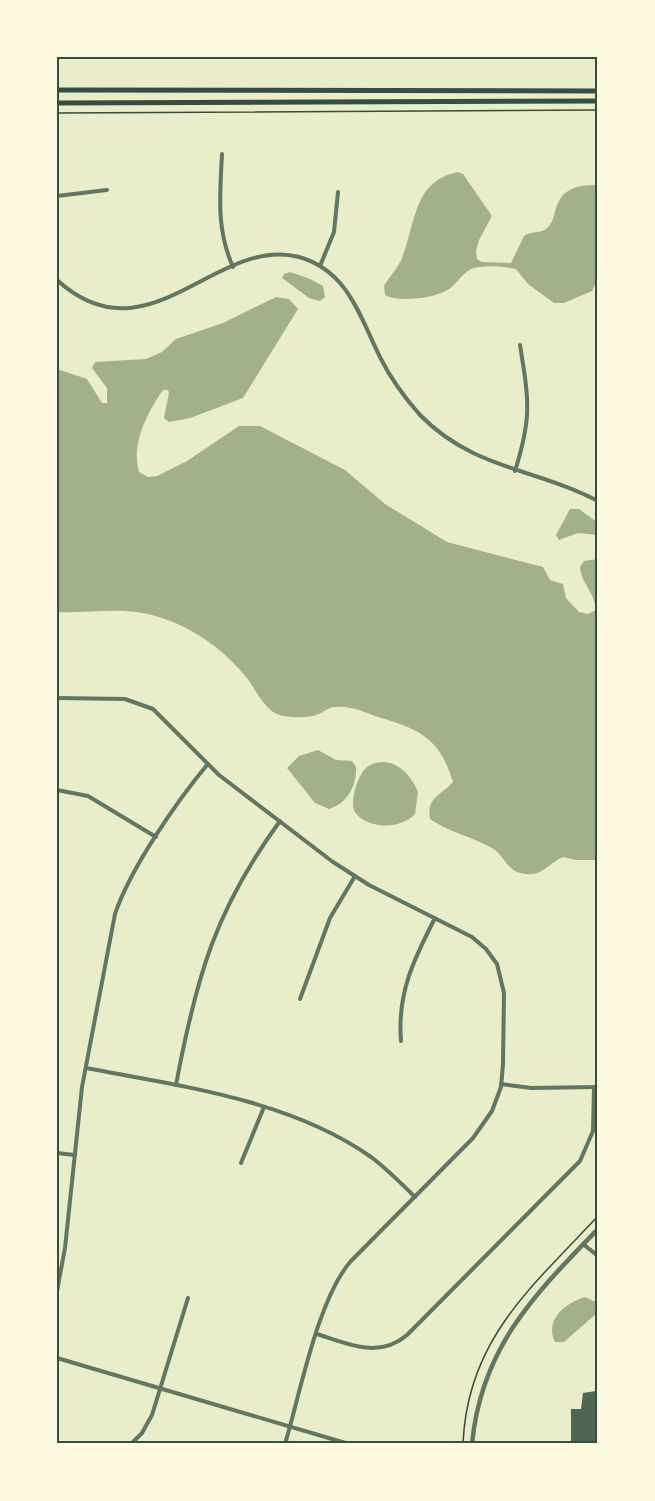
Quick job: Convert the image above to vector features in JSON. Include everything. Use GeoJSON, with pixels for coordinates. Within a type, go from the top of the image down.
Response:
{"type":"FeatureCollection","features":[{"type":"Feature","properties":{"kind":"main road"},"geometry":{"type":"LineString","coordinates":[[57,90],[598,91]]}},
{"type":"Feature","properties":{"kind":"main road"},"geometry":{"type":"LineString","coordinates":[[57,103],[598,101]]}},
{"type":"Feature","properties":{"kind":"street"},"geometry":{"type":"LineString","coordinates":[[222,154],[219,216],[223,241],[233,267]]}},
{"type":"Feature","properties":{"kind":"street"},"geometry":{"type":"LineString","coordinates":[[57,196],[107,190]]}},
{"type":"Feature","properties":{"kind":"street"},"geometry":{"type":"LineString","coordinates":[[320,266],[334,232],[338,192]]}},
{"type":"Feature","properties":{"kind":"street"},"geometry":{"type":"LineString","coordinates":[[57,280],[86,299],[118,308],[134,308],[165,300],[248,260],[276,255],[298,257],[320,266],[348,290],[387,372],[421,415],[466,450],[515,471],[563,484],[598,501]]}},
{"type":"Feature","properties":{"kind":"street"},"geometry":{"type":"LineString","coordinates":[[515,471],[526,437],[530,413],[520,345]]}},
{"type":"Feature","properties":{"kind":"street"},"geometry":{"type":"LineString","coordinates":[[57,698],[122,699],[142,703],[163,716],[207,765],[280,821],[355,876],[475,939],[489,952],[498,966],[504,993],[501,1084],[494,1107],[480,1131],[341,1274],[328,1299],[285,1444]]}},
{"type":"Feature","properties":{"kind":"street"},"geometry":{"type":"LineString","coordinates":[[57,1292],[64,1256],[86,1068],[115,914],[126,887],[156,837],[182,797],[207,765]]}},
{"type":"Feature","properties":{"kind":"street"},"geometry":{"type":"LineString","coordinates":[[57,790],[87,796],[156,837]]}},
{"type":"Feature","properties":{"kind":"street"},"geometry":{"type":"LineString","coordinates":[[176,1085],[193,1001],[216,930],[243,874],[280,821]]}},
{"type":"Feature","properties":{"kind":"street"},"geometry":{"type":"LineString","coordinates":[[300,999],[330,918],[355,876]]}},
{"type":"Feature","properties":{"kind":"street"},"geometry":{"type":"LineString","coordinates":[[401,1041],[400,1010],[405,984],[435,918]]}},
{"type":"Feature","properties":{"kind":"street"},"geometry":{"type":"LineString","coordinates":[[86,1068],[226,1095],[264,1107],[353,1145],[382,1166],[414,1197]]}},
{"type":"Feature","properties":{"kind":"street"},"geometry":{"type":"LineString","coordinates":[[317,1334],[374,1349],[389,1347],[404,1338],[580,1161],[593,1131],[596,1087],[531,1088],[501,1084]]}},
{"type":"Feature","properties":{"kind":"street"},"geometry":{"type":"LineString","coordinates":[[241,1164],[264,1107]]}},
{"type":"Feature","properties":{"kind":"street"},"geometry":{"type":"LineString","coordinates":[[57,1153],[75,1155]]}},
{"type":"Feature","properties":{"kind":"street"},"geometry":{"type":"LineString","coordinates":[[472,1444],[480,1396],[502,1342],[529,1301],[598,1229]]}},
{"type":"Feature","properties":{"kind":"street"},"geometry":{"type":"LineString","coordinates":[[584,1244],[598,1256]]}},
{"type":"Feature","properties":{"kind":"street"},"geometry":{"type":"LineString","coordinates":[[57,1255],[64,1256]]}},
{"type":"Feature","properties":{"kind":"street"},"geometry":{"type":"LineString","coordinates":[[132,1444],[148,1425],[188,1298]]}},
{"type":"Feature","properties":{"kind":"street"},"geometry":{"type":"LineString","coordinates":[[57,1358],[349,1444]]}},
{"type":"Feature","properties":{"kind":"path"},"geometry":{"type":"LineString","coordinates":[[57,113],[598,110]]}},
{"type":"Feature","properties":{"kind":"path"},"geometry":{"type":"LineString","coordinates":[[463,1444],[464,1437]]}},
{"type":"Feature","properties":{"kind":"shaded area"},"geometry":{"type":"Polygon","coordinates":[[[458,172],[463,174],[492,216],[479,240],[476,251],[477,259],[482,262],[511,263],[524,236],[543,231],[551,224],[559,201],[567,191],[578,187],[598,185],[598,278],[592,291],[564,303],[554,303],[528,284],[516,269],[489,266],[470,270],[449,289],[436,295],[399,299],[385,295],[384,286],[402,258],[418,205],[424,194],[432,184],[458,172]]]}},
{"type":"Feature","properties":{"kind":"shaded area"},"geometry":{"type":"Polygon","coordinates":[[[290,272],[323,286],[325,297],[320,301],[309,298],[282,278],[284,274],[290,272]]]}},
{"type":"Feature","properties":{"kind":"shaded area"},"geometry":{"type":"Polygon","coordinates":[[[276,297],[289,299],[298,309],[243,398],[190,418],[169,422],[164,418],[169,393],[168,390],[163,390],[142,429],[137,451],[139,472],[148,477],[157,476],[187,461],[239,426],[260,426],[345,470],[385,504],[447,542],[543,567],[550,580],[563,584],[566,598],[579,612],[588,614],[596,610],[580,567],[584,561],[598,559],[598,860],[575,860],[563,857],[537,873],[519,873],[510,867],[495,850],[430,819],[430,806],[433,801],[453,782],[434,744],[415,730],[346,707],[331,708],[311,716],[276,714],[266,705],[235,664],[222,652],[208,641],[177,624],[160,617],[125,611],[57,612],[57,369],[87,379],[102,403],[107,403],[107,388],[92,368],[95,362],[146,359],[162,352],[176,339],[223,323],[276,297]]]}},
{"type":"Feature","properties":{"kind":"shaded area"},"geometry":{"type":"Polygon","coordinates":[[[570,509],[579,509],[598,523],[598,535],[578,533],[559,540],[556,535],[570,509]]]}},
{"type":"Feature","properties":{"kind":"shaded area"},"geometry":{"type":"Polygon","coordinates":[[[318,750],[336,760],[352,761],[356,767],[355,781],[350,793],[341,803],[329,809],[315,803],[287,768],[299,756],[318,750]]]}},
{"type":"Feature","properties":{"kind":"shaded area"},"geometry":{"type":"Polygon","coordinates":[[[384,762],[395,765],[405,772],[418,792],[415,814],[402,823],[393,825],[368,822],[360,818],[353,808],[355,789],[363,771],[372,764],[384,762]]]}},
{"type":"Feature","properties":{"kind":"shaded area"},"geometry":{"type":"Polygon","coordinates":[[[585,1297],[598,1303],[597,1313],[564,1342],[555,1342],[552,1327],[558,1314],[570,1303],[585,1297]]]}},
{"type":"Feature","properties":{"kind":"building"},"geometry":{"type":"Polygon","coordinates":[[[596,1391],[598,1393],[598,1444],[571,1444],[571,1409],[581,1409],[583,1393],[596,1391]]]}}]}
